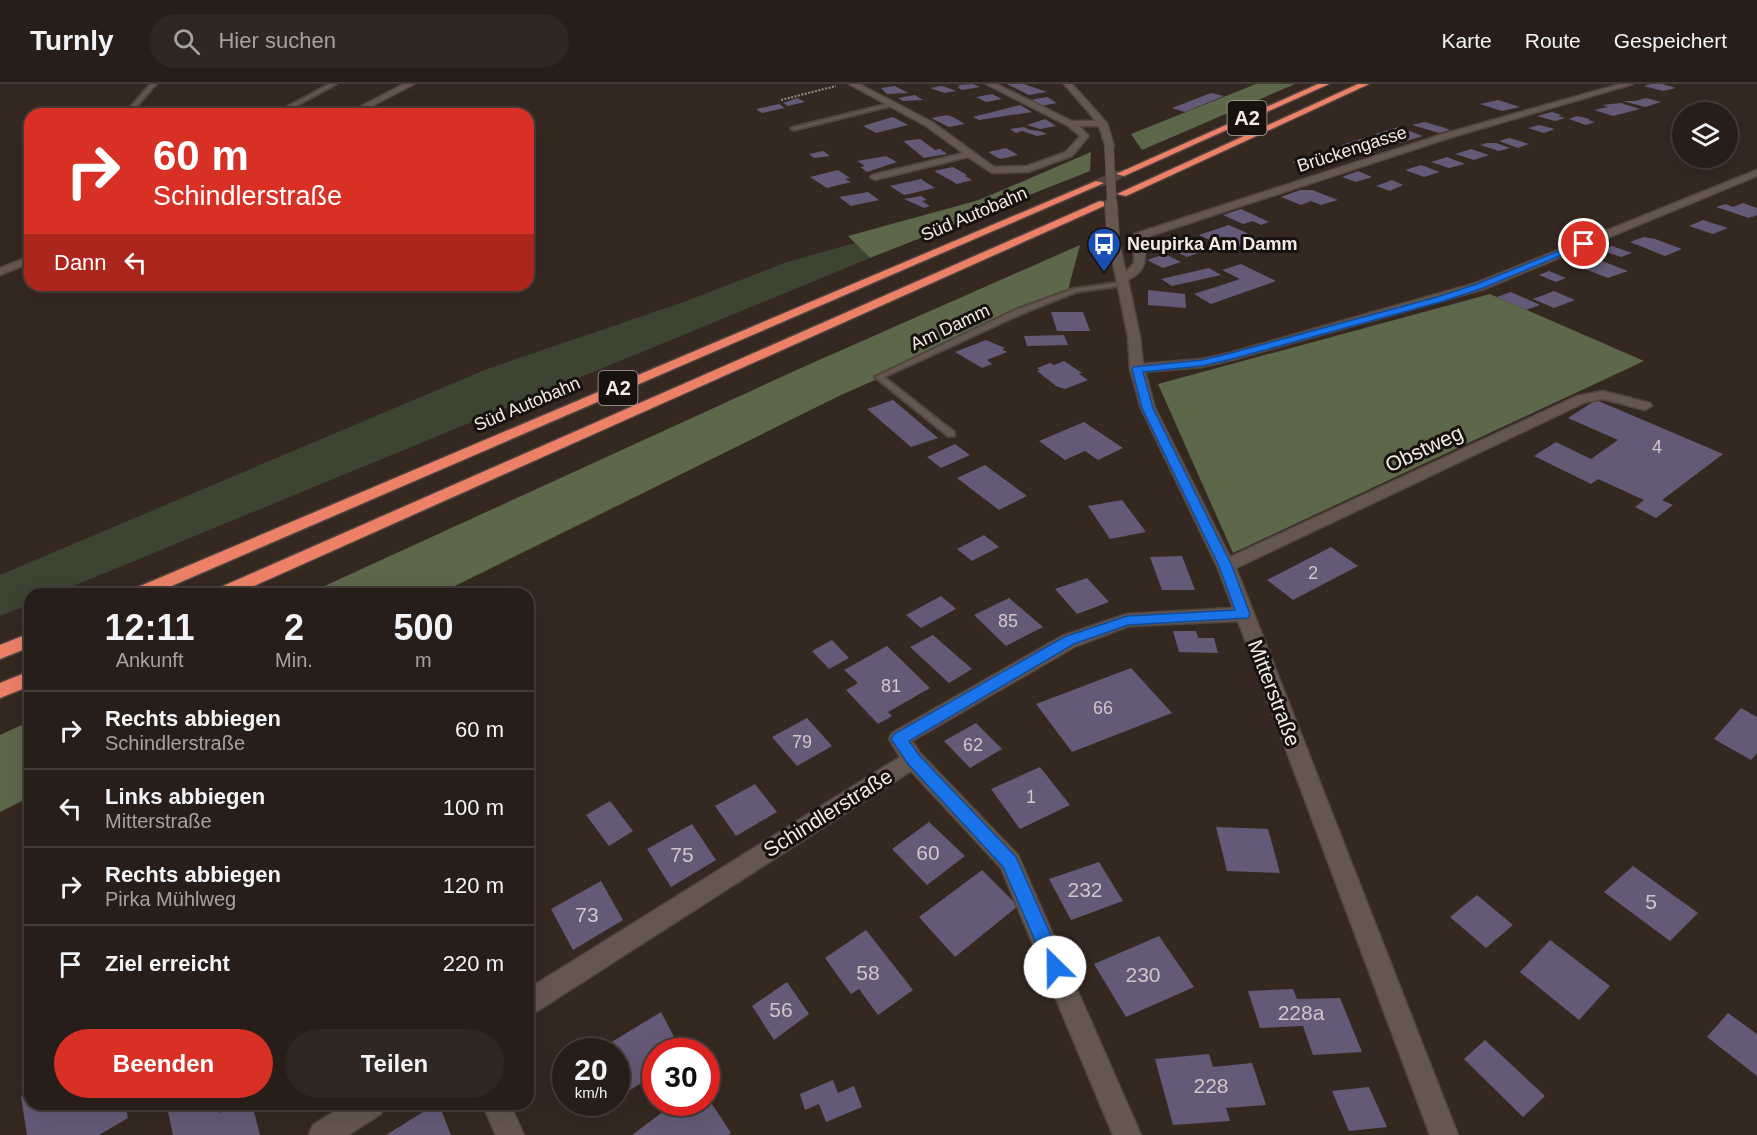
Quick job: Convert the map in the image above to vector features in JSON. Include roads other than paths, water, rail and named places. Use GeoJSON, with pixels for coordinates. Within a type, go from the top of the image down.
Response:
{"type":"FeatureCollection","features":[{"type":"Feature","properties":{"kind":"highway","name":"A2"},"geometry":{"type":"LineString","coordinates":[[1120,174],[1325,84]]}},
{"type":"Feature","properties":{"kind":"highway","name":"A2"},"geometry":{"type":"LineString","coordinates":[[1122,194],[1365,84]]}},
{"type":"Feature","properties":{"kind":"highway","name":"Süd Autobahn"},"geometry":{"type":"LineString","coordinates":[[151,588],[1099,183]]}},
{"type":"Feature","properties":{"kind":"highway","name":"Süd Autobahn"},"geometry":{"type":"LineString","coordinates":[[234,588],[1100,204]]}},
{"type":"Feature","properties":{"kind":"highway"},"geometry":{"type":"LineString","coordinates":[[0,652],[24,642]]}},
{"type":"Feature","properties":{"kind":"highway"},"geometry":{"type":"LineString","coordinates":[[0,691],[24,681]]}},
{"type":"Feature","properties":{"kind":"street"},"geometry":{"type":"LineString","coordinates":[[362,108],[410,84]]}},
{"type":"Feature","properties":{"kind":"street"},"geometry":{"type":"LineString","coordinates":[[853,84],[929,124],[992,170],[1028,169],[1069,154],[1083,141],[1085,136],[1071,124],[990,84]]}},
{"type":"Feature","properties":{"kind":"street","name":"Mitterstraße"},"geometry":{"type":"LineString","coordinates":[[1068,84],[1103,123],[1109,146],[1113,238],[1134,337],[1137,369],[1148,408],[1226,566],[1444,1135]]}},
{"type":"Feature","properties":{"kind":"street","name":"Brückengasse"},"geometry":{"type":"LineString","coordinates":[[1122,282],[1137,272],[1140,267],[1138,236],[1446,135],[1629,84]]}},
{"type":"Feature","properties":{"kind":"street"},"geometry":{"type":"LineString","coordinates":[[1071,124],[1103,123]]}},
{"type":"Feature","properties":{"kind":"street"},"geometry":{"type":"LineString","coordinates":[[875,177],[970,154]]}},
{"type":"Feature","properties":{"kind":"street"},"geometry":{"type":"LineString","coordinates":[[1137,369],[1202,363],[1440,299],[1480,286],[1757,173]]}},
{"type":"Feature","properties":{"kind":"street"},"geometry":{"type":"LineString","coordinates":[[0,272],[24,262]]}},
{"type":"Feature","properties":{"kind":"street","name":"Obstweg"},"geometry":{"type":"LineString","coordinates":[[1226,566],[1582,399],[1603,395],[1645,406]]}},
{"type":"Feature","properties":{"kind":"street","name":"Schindlerstraße"},"geometry":{"type":"LineString","coordinates":[[534,1000],[914,759],[899,739],[1069,641],[1127,620],[1243,614]]}},
{"type":"Feature","properties":{"kind":"street"},"geometry":{"type":"LineString","coordinates":[[914,759],[1010,862],[1127,1135]]}},
{"type":"Feature","properties":{"kind":"street"},"geometry":{"type":"LineString","coordinates":[[323,1135],[362,1110]]}},
{"type":"Feature","properties":{"kind":"street"},"geometry":{"type":"LineString","coordinates":[[499,1110],[510,1135]]}},
{"type":"Feature","properties":{"kind":"lane"},"geometry":{"type":"LineString","coordinates":[[132,108],[154,84]]}},
{"type":"Feature","properties":{"kind":"lane"},"geometry":{"type":"LineString","coordinates":[[288,108],[334,84]]}},
{"type":"Feature","properties":{"kind":"lane"},"geometry":{"type":"LineString","coordinates":[[794,128],[892,104]]}},
{"type":"Feature","properties":{"kind":"lane","name":"Am Damm"},"geometry":{"type":"LineString","coordinates":[[951,434],[879,377],[1018,312],[1075,290],[1122,282]]}},
{"type":"Feature","properties":{"kind":"tunnel"},"geometry":{"type":"LineString","coordinates":[[1099,183],[1121,174]]}},
{"type":"Feature","properties":{"kind":"place","name":"Neupirka Am Damm"},"geometry":{"type":"Point","coordinates":[1104,273]}}]}
